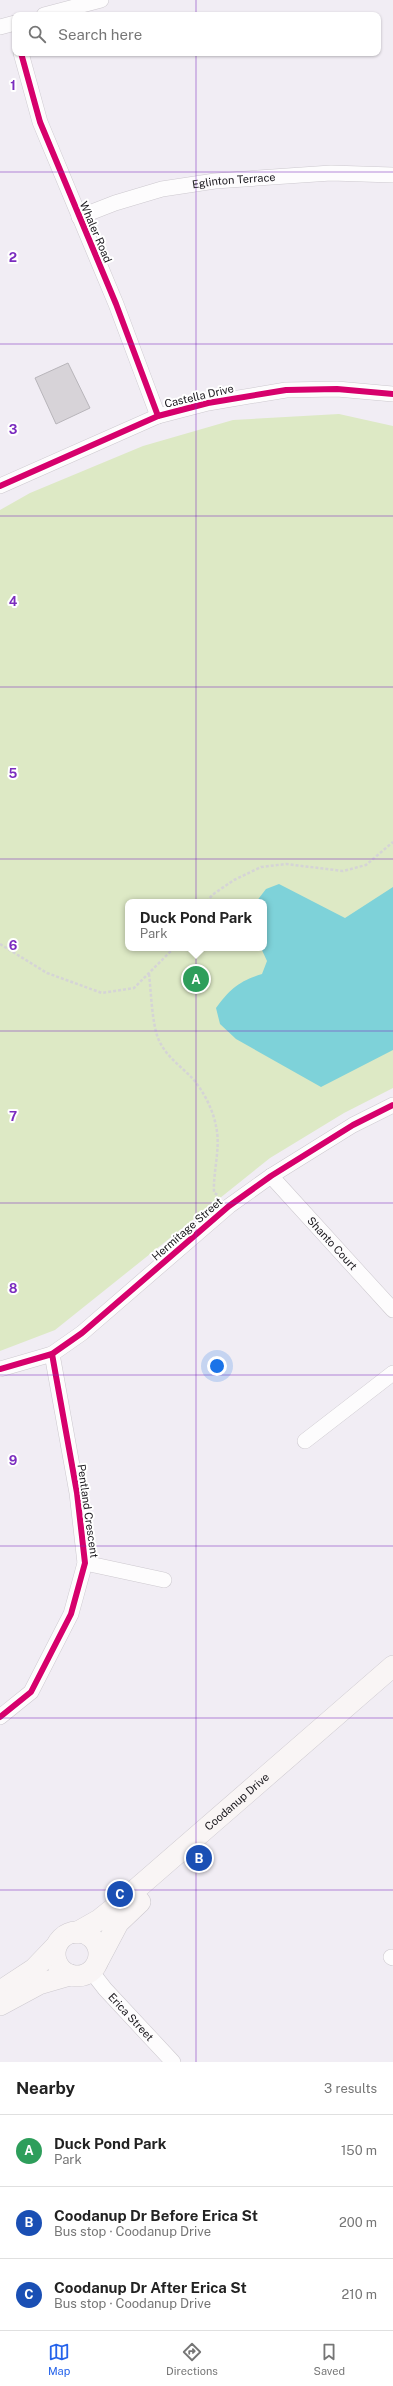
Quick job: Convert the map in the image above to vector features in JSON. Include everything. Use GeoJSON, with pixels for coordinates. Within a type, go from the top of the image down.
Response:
{"type":"FeatureCollection","features":[{"type":"Feature","properties":{"kind":"main road","name":"Coodanup Drive"},"geometry":{"type":"LineString","coordinates":[[76,1933],[99,1920],[118,1904],[393,1666]]}},
{"type":"Feature","properties":{"kind":"main road","name":"Coodanup Drive"},"geometry":{"type":"LineString","coordinates":[[95,1965],[118,1924],[130,1911],[393,1682]]}},
{"type":"Feature","properties":{"kind":"main road"},"geometry":{"type":"LineString","coordinates":[[0,1992],[34,1969],[66,1935],[76,1933],[87,1935],[93,1939],[97,1945],[95,1965],[85,1975],[70,1975],[39,1984],[0,2005]]}},
{"type":"Feature","properties":{"kind":"main road"},"geometry":{"type":"LineString","coordinates":[[56,1946],[56,1961],[64,1972],[70,1975]]}},
{"type":"Feature","properties":{"kind":"street"},"geometry":{"type":"LineString","coordinates":[[55,12],[101,0]]}},
{"type":"Feature","properties":{"kind":"street","name":"Whaler Road"},"geometry":{"type":"LineString","coordinates":[[22,56],[40,122],[116,304],[158,416]]}},
{"type":"Feature","properties":{"kind":"street","name":"Eglinton Terrace"},"geometry":{"type":"LineString","coordinates":[[79,217],[115,203],[162,188],[216,181],[331,173],[393,175]]}},
{"type":"Feature","properties":{"kind":"street","name":"Castella Drive"},"geometry":{"type":"LineString","coordinates":[[0,486],[158,416],[208,403],[286,390],[337,389],[393,394]]}},
{"type":"Feature","properties":{"kind":"street","name":"Hermitage Street"},"geometry":{"type":"LineString","coordinates":[[0,1369],[14,1367],[52,1354],[82,1333],[229,1206],[271,1176],[353,1125],[393,1105]]}},
{"type":"Feature","properties":{"kind":"street","name":"Shanto Court"},"geometry":{"type":"LineString","coordinates":[[271,1176],[393,1310]]}},
{"type":"Feature","properties":{"kind":"street","name":"Pentland Crescent"},"geometry":{"type":"LineString","coordinates":[[0,1717],[31,1692],[71,1614],[85,1563],[77,1493],[52,1354]]}},
{"type":"Feature","properties":{"kind":"street"},"geometry":{"type":"LineString","coordinates":[[305,1441],[393,1373]]}},
{"type":"Feature","properties":{"kind":"street"},"geometry":{"type":"LineString","coordinates":[[85,1563],[164,1580]]}},
{"type":"Feature","properties":{"kind":"street","name":"Erica Street"},"geometry":{"type":"LineString","coordinates":[[95,1965],[105,1989],[173,2062]]}},
{"type":"Feature","properties":{"kind":"path"},"geometry":{"type":"LineString","coordinates":[[209,899],[212,895],[234,880],[261,867],[286,864],[343,871],[366,865],[393,842]]}},
{"type":"Feature","properties":{"kind":"path"},"geometry":{"type":"LineString","coordinates":[[0,944],[47,973],[102,993],[134,988],[171,951]]}},
{"type":"Feature","properties":{"kind":"path"},"geometry":{"type":"LineString","coordinates":[[149,974],[158,1037],[171,1059],[194,1080],[208,1103],[216,1126],[218,1151],[214,1177],[214,1193],[222,1198]]}},
{"type":"Feature","properties":{"kind":"green space"},"geometry":{"type":"Polygon","coordinates":[[[339,414],[393,426],[393,1088],[344,1113],[270,1158],[55,1330],[0,1351],[0,510],[30,493],[143,446],[233,420],[339,414]]]}},
{"type":"Feature","properties":{"kind":"water"},"geometry":{"type":"Polygon","coordinates":[[[279,884],[345,918],[393,887],[393,1050],[321,1087],[236,1039],[220,1024],[216,1008],[236,986],[262,974],[267,961],[262,951],[267,951],[267,899],[258,899],[266,889],[279,884]]]}},
{"type":"Feature","properties":{"kind":"building"},"geometry":{"type":"Polygon","coordinates":[[[68,363],[90,408],[56,424],[35,378],[68,363]]]}},
{"type":"Feature","properties":{"kind":"cycle path"},"geometry":{"type":"LineString","coordinates":[[22,56],[40,122],[116,304],[158,416]]}},
{"type":"Feature","properties":{"kind":"cycle path"},"geometry":{"type":"LineString","coordinates":[[0,486],[158,416],[208,403],[286,390],[337,389],[393,394]]}},
{"type":"Feature","properties":{"kind":"cycle path"},"geometry":{"type":"LineString","coordinates":[[0,1369],[52,1354],[82,1333],[229,1206],[271,1176],[353,1125],[393,1105]]}},
{"type":"Feature","properties":{"kind":"cycle path"},"geometry":{"type":"LineString","coordinates":[[0,1717],[31,1692],[71,1614],[85,1563],[77,1493],[52,1354]]}},
{"type":"Feature","properties":{"kind":"place","name":"Duck Pond Park"},"geometry":{"type":"Point","coordinates":[196,979]}},
{"type":"Feature","properties":{"kind":"place","name":"Coodanup Dr Before Erica St"},"geometry":{"type":"Point","coordinates":[199,1858]}},
{"type":"Feature","properties":{"kind":"place","name":"Coodanup Dr After Erica St"},"geometry":{"type":"Point","coordinates":[120,1894]}}]}
